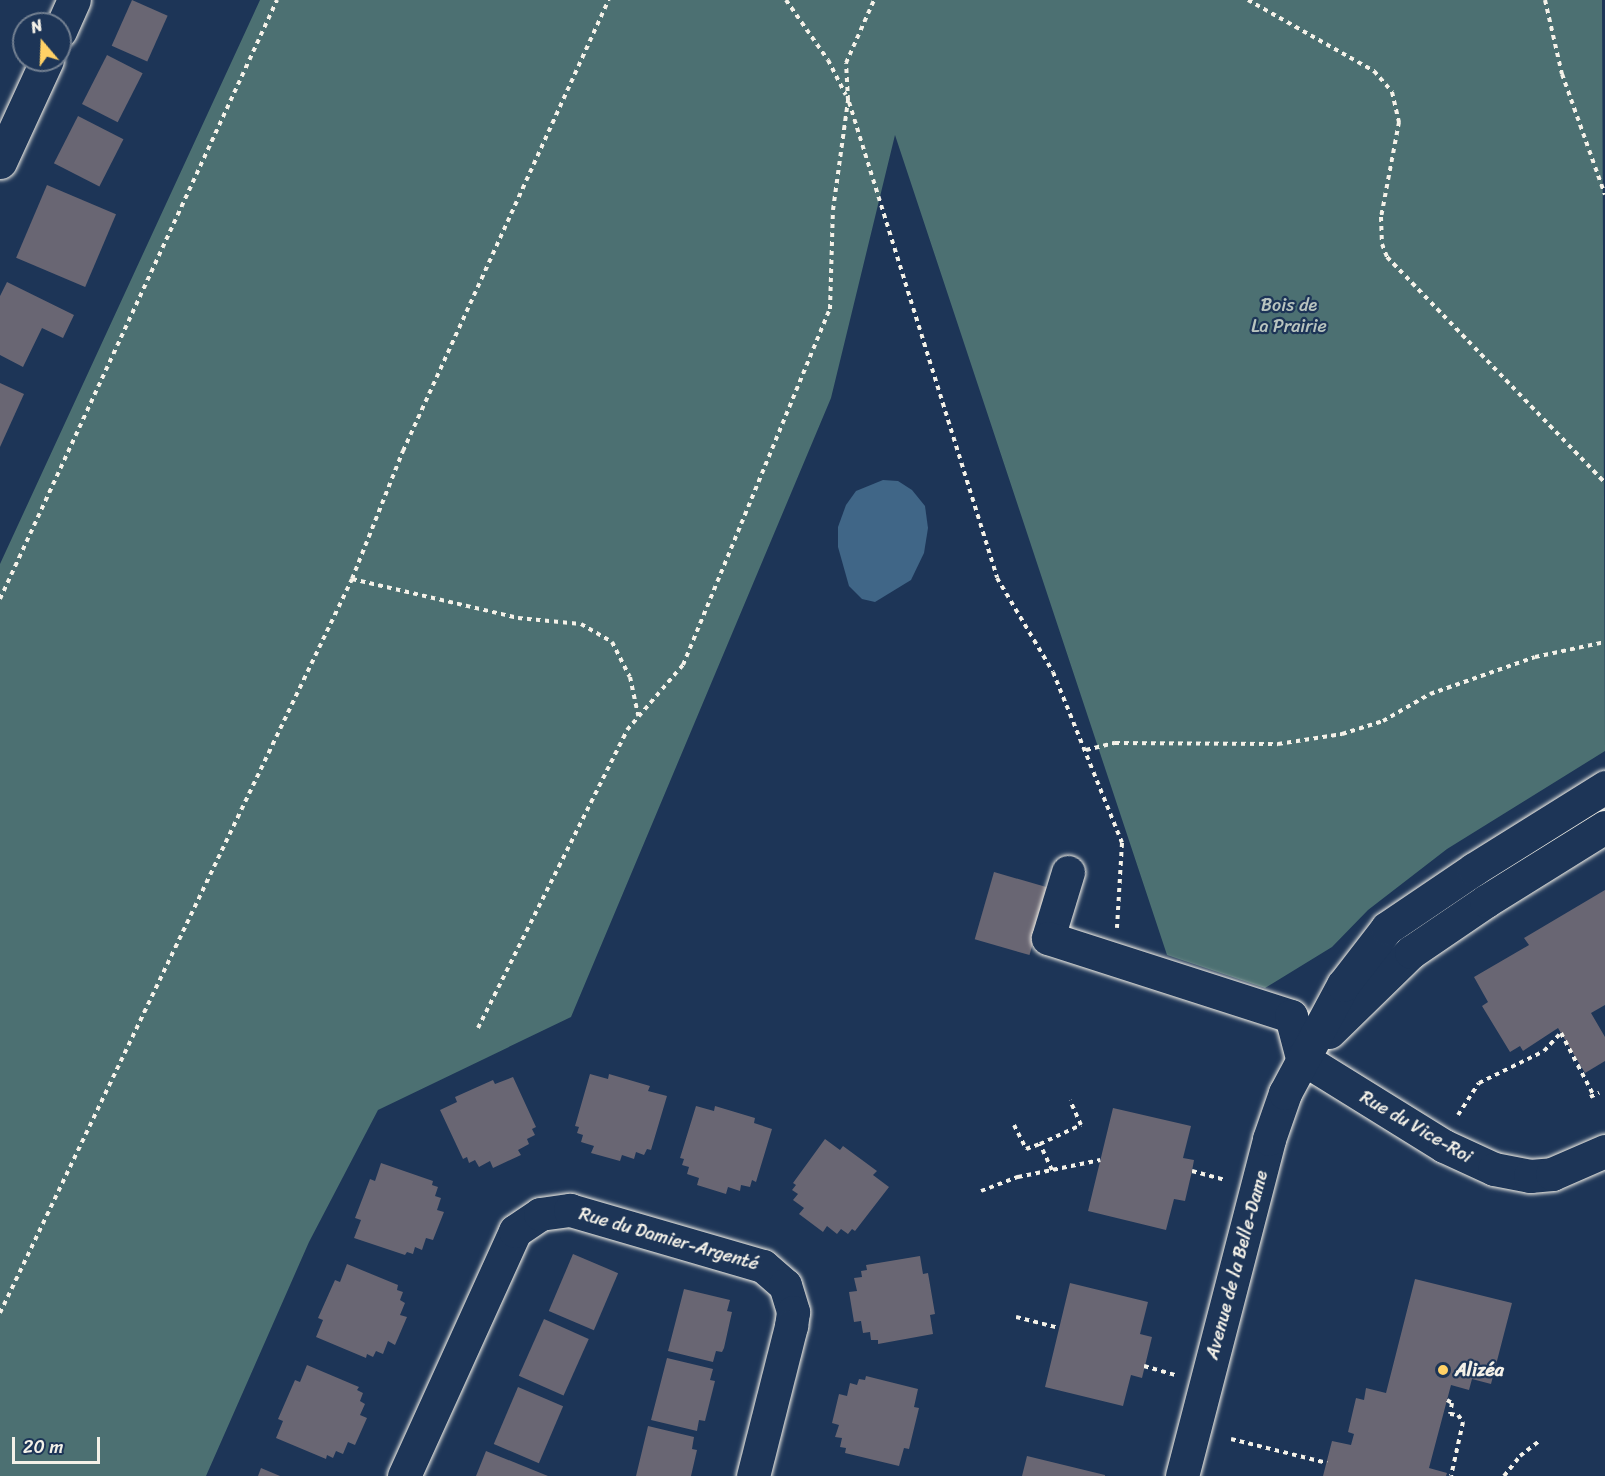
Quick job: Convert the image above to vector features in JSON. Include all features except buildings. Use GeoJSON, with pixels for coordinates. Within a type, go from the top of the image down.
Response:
{"type":"FeatureCollection","features":[{"type":"Feature","properties":{"kind":"street"},"geometry":{"type":"LineString","coordinates":[[0,162],[41,72]]}},
{"type":"Feature","properties":{"kind":"street","name":"Avenue de la Belle-Dame"},"geometry":{"type":"LineString","coordinates":[[1182,1476],[1269,1139],[1302,1058],[1358,963],[1387,928],[1474,869],[1605,787]]}},
{"type":"Feature","properties":{"kind":"street","name":"Avenue de la Belle-Dame"},"geometry":{"type":"LineString","coordinates":[[1302,1058],[1411,952],[1486,901],[1605,827]]}},
{"type":"Feature","properties":{"kind":"street"},"geometry":{"type":"LineString","coordinates":[[1068,872],[1048,938],[1130,962],[1292,1016],[1302,1058]]}},
{"type":"Feature","properties":{"kind":"street","name":"Rue du Vice-Roi"},"geometry":{"type":"LineString","coordinates":[[1302,1058],[1444,1146],[1494,1169],[1530,1176],[1552,1174],[1605,1151]]}},
{"type":"Feature","properties":{"kind":"street","name":"Rue du Damier-Argenté"},"geometry":{"type":"LineString","coordinates":[[404,1476],[515,1231],[540,1214],[570,1209],[763,1266],[785,1285],[793,1312],[791,1326],[753,1476]]}},
{"type":"Feature","properties":{"kind":"path"},"geometry":{"type":"LineString","coordinates":[[0,598],[277,0]]}},
{"type":"Feature","properties":{"kind":"path"},"geometry":{"type":"LineString","coordinates":[[0,1313],[352,579],[403,451],[609,0]]}},
{"type":"Feature","properties":{"kind":"path"},"geometry":{"type":"LineString","coordinates":[[786,0],[828,60],[848,100],[998,578],[1053,672],[1122,843],[1117,932],[1119,944],[1130,962]]}},
{"type":"Feature","properties":{"kind":"path"},"geometry":{"type":"LineString","coordinates":[[478,1028],[627,730],[682,664],[830,309],[833,210],[848,100],[846,63],[874,0]]}},
{"type":"Feature","properties":{"kind":"path"},"geometry":{"type":"LineString","coordinates":[[1248,0],[1374,71],[1392,92],[1400,122],[1381,216],[1382,244],[1388,257],[1605,483]]}},
{"type":"Feature","properties":{"kind":"path"},"geometry":{"type":"LineString","coordinates":[[1545,0],[1562,74],[1605,195]]}},
{"type":"Feature","properties":{"kind":"path"},"geometry":{"type":"LineString","coordinates":[[352,579],[518,618],[581,624],[612,642],[630,677],[638,716]]}},
{"type":"Feature","properties":{"kind":"path"},"geometry":{"type":"LineString","coordinates":[[1086,750],[1124,743],[1278,744],[1342,734],[1383,721],[1430,694],[1535,657],[1605,642]]}},
{"type":"Feature","properties":{"kind":"path"},"geometry":{"type":"LineString","coordinates":[[1458,1115],[1479,1083],[1544,1051],[1561,1033],[1592,1096],[1599,1093]]}},
{"type":"Feature","properties":{"kind":"path"},"geometry":{"type":"LineString","coordinates":[[1014,1125],[1026,1149],[1056,1137],[1081,1125],[1070,1100]]}},
{"type":"Feature","properties":{"kind":"path"},"geometry":{"type":"LineString","coordinates":[[1054,1130],[1056,1137]]}},
{"type":"Feature","properties":{"kind":"path"},"geometry":{"type":"LineString","coordinates":[[1040,1144],[1052,1170]]}},
{"type":"Feature","properties":{"kind":"path"},"geometry":{"type":"LineString","coordinates":[[981,1191],[1018,1177],[1100,1160]]}},
{"type":"Feature","properties":{"kind":"path"},"geometry":{"type":"LineString","coordinates":[[1192,1171],[1230,1181]]}},
{"type":"Feature","properties":{"kind":"path"},"geometry":{"type":"LineString","coordinates":[[1016,1317],[1059,1328]]}},
{"type":"Feature","properties":{"kind":"path"},"geometry":{"type":"LineString","coordinates":[[1144,1366],[1179,1376]]}},
{"type":"Feature","properties":{"kind":"path"},"geometry":{"type":"LineString","coordinates":[[1447,1401],[1452,1403],[1450,1414],[1463,1422],[1451,1476]]}},
{"type":"Feature","properties":{"kind":"path"},"geometry":{"type":"LineString","coordinates":[[1231,1438],[1327,1463]]}},
{"type":"Feature","properties":{"kind":"path"},"geometry":{"type":"LineString","coordinates":[[1504,1476],[1520,1456],[1539,1441]]}},
{"type":"Feature","properties":{"kind":"path"},"geometry":{"type":"LineString","coordinates":[[1318,1461],[1328,1458]]}},
{"type":"Feature","properties":{"kind":"green space","name":"Bois de La Prairie"},"geometry":{"type":"Polygon","coordinates":[[[260,0],[1602,0],[1605,751],[1447,849],[1368,910],[1332,947],[1265,988],[1167,955],[895,135],[831,398],[571,1017],[378,1110],[309,1242],[206,1476],[0,1476],[0,564],[260,0]]]}},
{"type":"Feature","properties":{"kind":"water"},"geometry":{"type":"Polygon","coordinates":[[[883,480],[898,481],[912,490],[925,506],[928,528],[924,553],[911,580],[875,602],[862,599],[849,586],[838,547],[838,527],[846,505],[856,491],[883,480]]]}},
{"type":"Feature","properties":{"kind":"place","name":"Alizéa"},"geometry":{"type":"Point","coordinates":[1443,1370]}}]}
